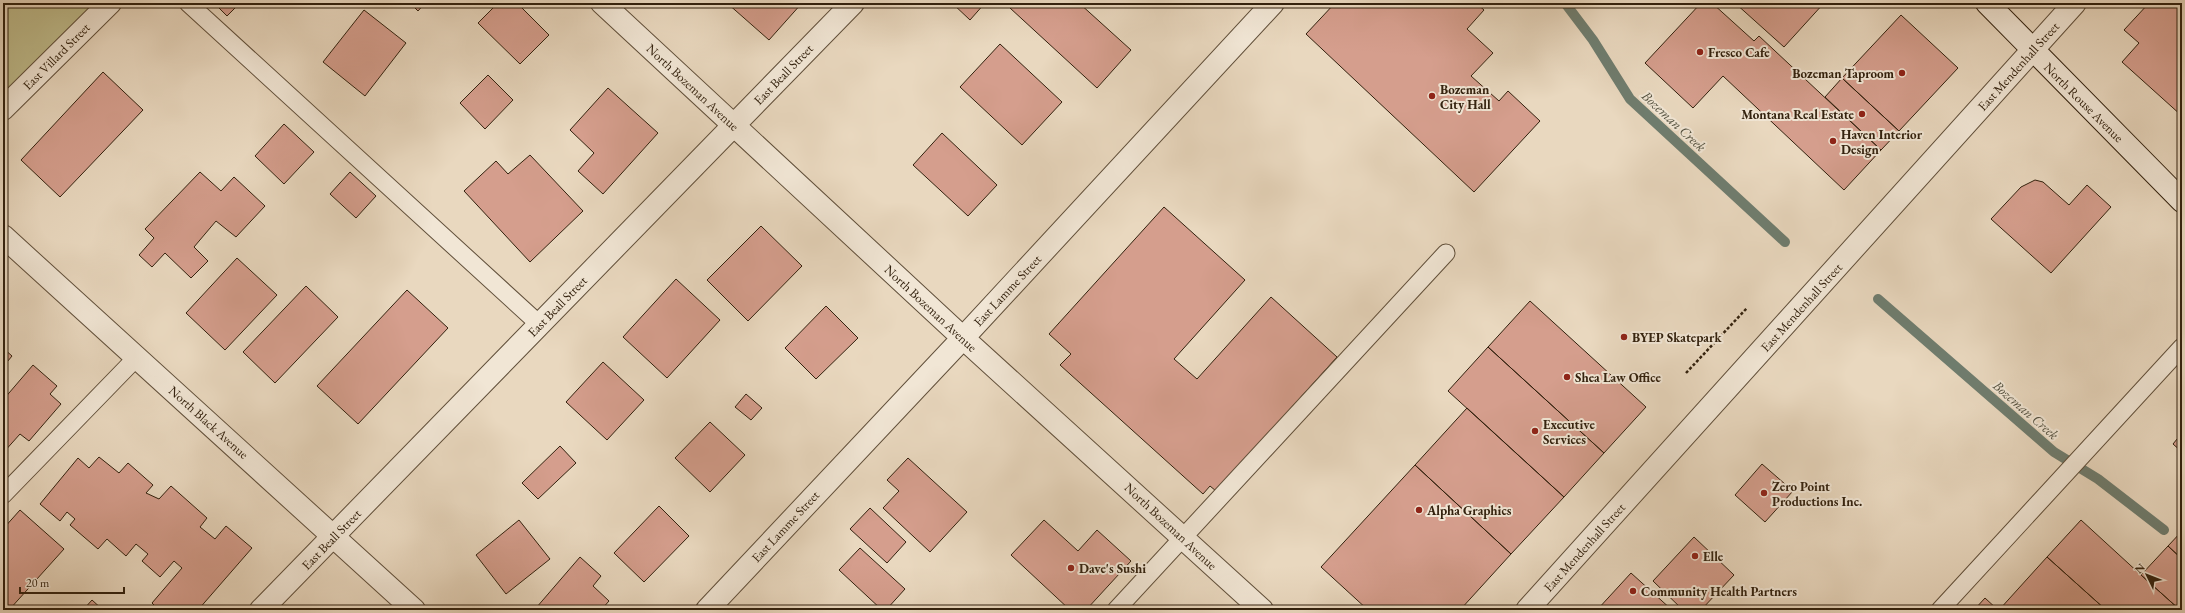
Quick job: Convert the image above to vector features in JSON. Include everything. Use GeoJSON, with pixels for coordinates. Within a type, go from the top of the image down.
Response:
{"type":"FeatureCollection","features":[{"type":"Feature","properties":{"kind":"street","name":"East Villard Street"},"geometry":{"type":"LineString","coordinates":[[3,109],[110,3]]}},
{"type":"Feature","properties":{"kind":"street","name":"North Bozeman Avenue"},"geometry":{"type":"LineString","coordinates":[[602,3],[963,338],[1262,610]]}},
{"type":"Feature","properties":{"kind":"street","name":"East Beall Street"},"geometry":{"type":"LineString","coordinates":[[261,610],[853,3]]}},
{"type":"Feature","properties":{"kind":"street","name":"East Lamme Street"},"geometry":{"type":"LineString","coordinates":[[707,610],[963,338],[1273,3]]}},
{"type":"Feature","properties":{"kind":"street","name":"North Rouse Avenue"},"geometry":{"type":"LineString","coordinates":[[1987,3],[2182,201]]}},
{"type":"Feature","properties":{"kind":"street","name":"East Mendenhall Street"},"geometry":{"type":"LineString","coordinates":[[1527,610],[2075,3]]}},
{"type":"Feature","properties":{"kind":"street","name":"North Black Avenue"},"geometry":{"type":"LineString","coordinates":[[3,236],[414,610]]}},
{"type":"Feature","properties":{"kind":"lane"},"geometry":{"type":"LineString","coordinates":[[188,3],[540,324]]}},
{"type":"Feature","properties":{"kind":"lane"},"geometry":{"type":"LineString","coordinates":[[1116,610],[1446,253]]}},
{"type":"Feature","properties":{"kind":"lane"},"geometry":{"type":"LineString","coordinates":[[1940,610],[2182,347]]}},
{"type":"Feature","properties":{"kind":"lane"},"geometry":{"type":"LineString","coordinates":[[3,495],[137,357]]}},
{"type":"Feature","properties":{"kind":"path"},"geometry":{"type":"LineString","coordinates":[[1686,373],[1746,308]]}},
{"type":"Feature","properties":{"kind":"shaded area"},"geometry":{"type":"Polygon","coordinates":[[[3,3],[108,3],[3,108],[3,3]]]}},
{"type":"Feature","properties":{"kind":"building"},"geometry":{"type":"Polygon","coordinates":[[[214,3],[240,3],[227,16],[214,3]]]}},
{"type":"Feature","properties":{"kind":"building"},"geometry":{"type":"Polygon","coordinates":[[[410,3],[425,3],[418,11],[410,3]]]}},
{"type":"Feature","properties":{"kind":"building"},"geometry":{"type":"Polygon","coordinates":[[[498,3],[517,3],[549,35],[520,64],[478,23],[498,3]]]}},
{"type":"Feature","properties":{"kind":"building"},"geometry":{"type":"Polygon","coordinates":[[[727,3],[802,3],[769,40],[727,3]]]}},
{"type":"Feature","properties":{"kind":"building"},"geometry":{"type":"Polygon","coordinates":[[[952,3],[985,3],[970,20],[952,3]]]}},
{"type":"Feature","properties":{"kind":"building"},"geometry":{"type":"Polygon","coordinates":[[[1014,3],[1079,3],[1131,50],[1097,88],[1010,8],[1014,3]]]}},
{"type":"Feature","properties":{"kind":"building","name":"Bozeman City Hall"},"geometry":{"type":"Polygon","coordinates":[[[1335,3],[1476,3],[1484,10],[1467,29],[1493,53],[1471,76],[1499,101],[1508,91],[1540,121],[1474,192],[1306,34],[1335,3]]]}},
{"type":"Feature","properties":{"kind":"building"},"geometry":{"type":"Polygon","coordinates":[[[1701,3],[1712,3],[1754,41],[1759,36],[1881,150],[1844,190],[1723,76],[1693,108],[1645,63],[1701,3]]]}},
{"type":"Feature","properties":{"kind":"building"},"geometry":{"type":"Polygon","coordinates":[[[1735,3],[1824,3],[1784,47],[1735,3]]]}},
{"type":"Feature","properties":{"kind":"building"},"geometry":{"type":"Polygon","coordinates":[[[2149,3],[2182,3],[2182,116],[2122,62],[2139,43],[2124,30],[2149,3]]]}},
{"type":"Feature","properties":{"kind":"building"},"geometry":{"type":"Polygon","coordinates":[[[364,10],[406,43],[365,96],[323,62],[364,10]]]}},
{"type":"Feature","properties":{"kind":"building"},"geometry":{"type":"Polygon","coordinates":[[[1901,15],[1958,68],[1899,131],[1842,78],[1901,15]]]}},
{"type":"Feature","properties":{"kind":"building"},"geometry":{"type":"Polygon","coordinates":[[[1000,44],[1062,102],[1022,145],[960,87],[1000,44]]]}},
{"type":"Feature","properties":{"kind":"building"},"geometry":{"type":"Polygon","coordinates":[[[103,72],[143,110],[60,197],[21,160],[103,72]]]}},
{"type":"Feature","properties":{"kind":"building"},"geometry":{"type":"Polygon","coordinates":[[[488,75],[513,100],[485,129],[460,103],[488,75]]]}},
{"type":"Feature","properties":{"kind":"building","name":"Montana Real Estate"},"geometry":{"type":"Polygon","coordinates":[[[1842,78],[1899,131],[1881,150],[1825,97],[1842,78]]]}},
{"type":"Feature","properties":{"kind":"building"},"geometry":{"type":"Polygon","coordinates":[[[608,88],[658,133],[603,194],[578,171],[594,153],[570,130],[608,88]]]}},
{"type":"Feature","properties":{"kind":"building"},"geometry":{"type":"Polygon","coordinates":[[[284,124],[314,152],[284,184],[255,156],[284,124]]]}},
{"type":"Feature","properties":{"kind":"building"},"geometry":{"type":"Polygon","coordinates":[[[942,133],[997,185],[968,216],[913,165],[942,133]]]}},
{"type":"Feature","properties":{"kind":"building"},"geometry":{"type":"Polygon","coordinates":[[[530,155],[583,211],[530,262],[464,191],[496,161],[508,174],[530,155]]]}},
{"type":"Feature","properties":{"kind":"building"},"geometry":{"type":"Polygon","coordinates":[[[200,172],[221,191],[234,177],[265,206],[236,237],[216,221],[194,247],[208,261],[191,278],[165,253],[152,267],[139,255],[154,238],[145,229],[200,172]]]}},
{"type":"Feature","properties":{"kind":"building"},"geometry":{"type":"Polygon","coordinates":[[[350,172],[376,196],[356,218],[330,194],[350,172]]]}},
{"type":"Feature","properties":{"kind":"building"},"geometry":{"type":"Polygon","coordinates":[[[2035,180],[2043,182],[2069,205],[2087,185],[2111,207],[2051,273],[1991,219],[2021,187],[2035,180]]]}},
{"type":"Feature","properties":{"kind":"building"},"geometry":{"type":"Polygon","coordinates":[[[1164,207],[1245,280],[1174,359],[1197,379],[1271,297],[1337,357],[1216,491],[1210,486],[1203,494],[1060,365],[1071,354],[1049,334],[1164,207]]]}},
{"type":"Feature","properties":{"kind":"building"},"geometry":{"type":"Polygon","coordinates":[[[761,226],[802,266],[748,321],[707,280],[761,226]]]}},
{"type":"Feature","properties":{"kind":"building"},"geometry":{"type":"Polygon","coordinates":[[[237,258],[277,295],[225,350],[186,313],[237,258]]]}},
{"type":"Feature","properties":{"kind":"building"},"geometry":{"type":"Polygon","coordinates":[[[676,279],[720,320],[667,378],[623,337],[676,279]]]}},
{"type":"Feature","properties":{"kind":"building"},"geometry":{"type":"Polygon","coordinates":[[[306,286],[338,317],[275,383],[243,352],[306,286]]]}},
{"type":"Feature","properties":{"kind":"building"},"geometry":{"type":"Polygon","coordinates":[[[407,290],[448,328],[358,424],[317,386],[407,290]]]}},
{"type":"Feature","properties":{"kind":"building","name":"Shea Law Office"},"geometry":{"type":"Polygon","coordinates":[[[1530,301],[1646,407],[1604,453],[1488,347],[1530,301]]]}},
{"type":"Feature","properties":{"kind":"building"},"geometry":{"type":"Polygon","coordinates":[[[826,306],[858,338],[816,379],[785,348],[826,306]]]}},
{"type":"Feature","properties":{"kind":"building","name":"Executive Services"},"geometry":{"type":"Polygon","coordinates":[[[1488,347],[1604,453],[1564,497],[1448,391],[1488,347]]]}},
{"type":"Feature","properties":{"kind":"building"},"geometry":{"type":"Polygon","coordinates":[[[3,348],[12,356],[3,367],[3,348]]]}},
{"type":"Feature","properties":{"kind":"building"},"geometry":{"type":"Polygon","coordinates":[[[603,362],[644,400],[607,440],[566,402],[603,362]]]}},
{"type":"Feature","properties":{"kind":"building"},"geometry":{"type":"Polygon","coordinates":[[[33,365],[57,386],[50,394],[61,404],[29,441],[20,434],[3,453],[3,400],[33,365]]]}},
{"type":"Feature","properties":{"kind":"building"},"geometry":{"type":"Polygon","coordinates":[[[746,394],[762,408],[751,420],[735,407],[746,394]]]}},
{"type":"Feature","properties":{"kind":"building"},"geometry":{"type":"Polygon","coordinates":[[[1467,408],[1564,497],[1511,554],[1415,465],[1467,408]]]}},
{"type":"Feature","properties":{"kind":"building"},"geometry":{"type":"Polygon","coordinates":[[[710,422],[745,455],[710,492],[675,458],[710,422]]]}},
{"type":"Feature","properties":{"kind":"building"},"geometry":{"type":"Polygon","coordinates":[[[2182,433],[2182,452],[2173,444],[2182,433]]]}},
{"type":"Feature","properties":{"kind":"building"},"geometry":{"type":"Polygon","coordinates":[[[560,446],[576,463],[538,499],[522,483],[560,446]]]}},
{"type":"Feature","properties":{"kind":"building"},"geometry":{"type":"Polygon","coordinates":[[[99,457],[119,473],[128,463],[153,485],[146,493],[159,499],[171,486],[207,518],[200,527],[215,539],[226,526],[252,548],[198,610],[159,610],[152,603],[182,568],[174,561],[160,577],[142,561],[148,554],[136,544],[126,556],[107,539],[98,549],[70,525],[75,519],[67,512],[60,521],[40,504],[78,458],[89,468],[99,457]]]}},
{"type":"Feature","properties":{"kind":"building"},"geometry":{"type":"Polygon","coordinates":[[[908,458],[967,512],[930,552],[883,508],[899,491],[887,480],[908,458]]]}},
{"type":"Feature","properties":{"kind":"building","name":"Zero Point Productions Inc."},"geometry":{"type":"Polygon","coordinates":[[[1762,464],[1793,491],[1765,522],[1735,495],[1762,464]]]}},
{"type":"Feature","properties":{"kind":"building","name":"Alpha Graphics"},"geometry":{"type":"Polygon","coordinates":[[[1415,465],[1511,554],[1460,610],[1368,610],[1321,567],[1415,465]]]}},
{"type":"Feature","properties":{"kind":"building"},"geometry":{"type":"Polygon","coordinates":[[[659,506],[689,536],[644,582],[614,553],[659,506]]]}},
{"type":"Feature","properties":{"kind":"building"},"geometry":{"type":"Polygon","coordinates":[[[870,508],[906,542],[887,563],[850,529],[870,508]]]}},
{"type":"Feature","properties":{"kind":"building"},"geometry":{"type":"Polygon","coordinates":[[[20,510],[64,549],[9,610],[3,610],[3,529],[20,510]]]}},
{"type":"Feature","properties":{"kind":"building"},"geometry":{"type":"Polygon","coordinates":[[[519,520],[550,559],[506,594],[476,555],[519,520]]]}},
{"type":"Feature","properties":{"kind":"building"},"geometry":{"type":"Polygon","coordinates":[[[1044,520],[1078,551],[1097,530],[1131,561],[1086,610],[1070,610],[1011,555],[1044,520]]]}},
{"type":"Feature","properties":{"kind":"building"},"geometry":{"type":"Polygon","coordinates":[[[2081,520],[2180,610],[2106,610],[2047,557],[2081,520]]]}},
{"type":"Feature","properties":{"kind":"building"},"geometry":{"type":"Polygon","coordinates":[[[2182,531],[2182,559],[2168,546],[2182,531]]]}},
{"type":"Feature","properties":{"kind":"building","name":"Elle"},"geometry":{"type":"Polygon","coordinates":[[[1694,537],[1734,575],[1701,610],[1683,610],[1653,581],[1694,537]]]}},
{"type":"Feature","properties":{"kind":"building"},"geometry":{"type":"Polygon","coordinates":[[[2168,546],[2182,559],[2182,610],[2180,610],[2141,575],[2168,546]]]}},
{"type":"Feature","properties":{"kind":"building"},"geometry":{"type":"Polygon","coordinates":[[[860,548],[905,589],[886,610],[882,610],[839,570],[860,548]]]}},
{"type":"Feature","properties":{"kind":"building"},"geometry":{"type":"Polygon","coordinates":[[[580,557],[601,576],[593,586],[609,601],[601,610],[538,610],[536,608],[580,557]]]}},
{"type":"Feature","properties":{"kind":"building"},"geometry":{"type":"Polygon","coordinates":[[[2047,557],[2106,610],[1999,610],[2047,557]]]}},
{"type":"Feature","properties":{"kind":"building","name":"Community Health Partners"},"geometry":{"type":"Polygon","coordinates":[[[1631,573],[1672,610],[1597,610],[1631,573]]]}},
{"type":"Feature","properties":{"kind":"building"},"geometry":{"type":"Polygon","coordinates":[[[1985,598],[1998,610],[1974,610],[1985,598]]]}},
{"type":"Feature","properties":{"kind":"building"},"geometry":{"type":"Polygon","coordinates":[[[92,600],[103,610],[83,610],[92,600]]]}},
{"type":"Feature","properties":{"kind":"waterway","name":"Bozeman Creek"},"geometry":{"type":"LineString","coordinates":[[1565,3],[1593,40],[1630,99],[1785,242]]}},
{"type":"Feature","properties":{"kind":"waterway","name":"Bozeman Creek"},"geometry":{"type":"LineString","coordinates":[[1878,299],[2054,452],[2098,479],[2164,530]]}},
{"type":"Feature","properties":{"kind":"place","name":"Fresco Cafe"},"geometry":{"type":"Point","coordinates":[1700,52]}},
{"type":"Feature","properties":{"kind":"place","name":"Bozeman Taproom"},"geometry":{"type":"Point","coordinates":[1902,73]}},
{"type":"Feature","properties":{"kind":"place","name":"Bozeman City Hall"},"geometry":{"type":"Point","coordinates":[1432,96]}},
{"type":"Feature","properties":{"kind":"place","name":"Montana Real Estate"},"geometry":{"type":"Point","coordinates":[1862,114]}},
{"type":"Feature","properties":{"kind":"place","name":"Haven Interior Design"},"geometry":{"type":"Point","coordinates":[1833,141]}},
{"type":"Feature","properties":{"kind":"place","name":"BYEP Skatepark"},"geometry":{"type":"Point","coordinates":[1624,337]}},
{"type":"Feature","properties":{"kind":"place","name":"Shea Law Office"},"geometry":{"type":"Point","coordinates":[1567,377]}},
{"type":"Feature","properties":{"kind":"place","name":"Executive Services"},"geometry":{"type":"Point","coordinates":[1535,431]}},
{"type":"Feature","properties":{"kind":"place","name":"Zero Point Productions Inc."},"geometry":{"type":"Point","coordinates":[1764,493]}},
{"type":"Feature","properties":{"kind":"place","name":"Alpha Graphics"},"geometry":{"type":"Point","coordinates":[1419,510]}},
{"type":"Feature","properties":{"kind":"place","name":"Elle"},"geometry":{"type":"Point","coordinates":[1695,556]}},
{"type":"Feature","properties":{"kind":"place","name":"Dave's Sushi"},"geometry":{"type":"Point","coordinates":[1071,568]}},
{"type":"Feature","properties":{"kind":"place","name":"Community Health Partners"},"geometry":{"type":"Point","coordinates":[1633,591]}}]}
